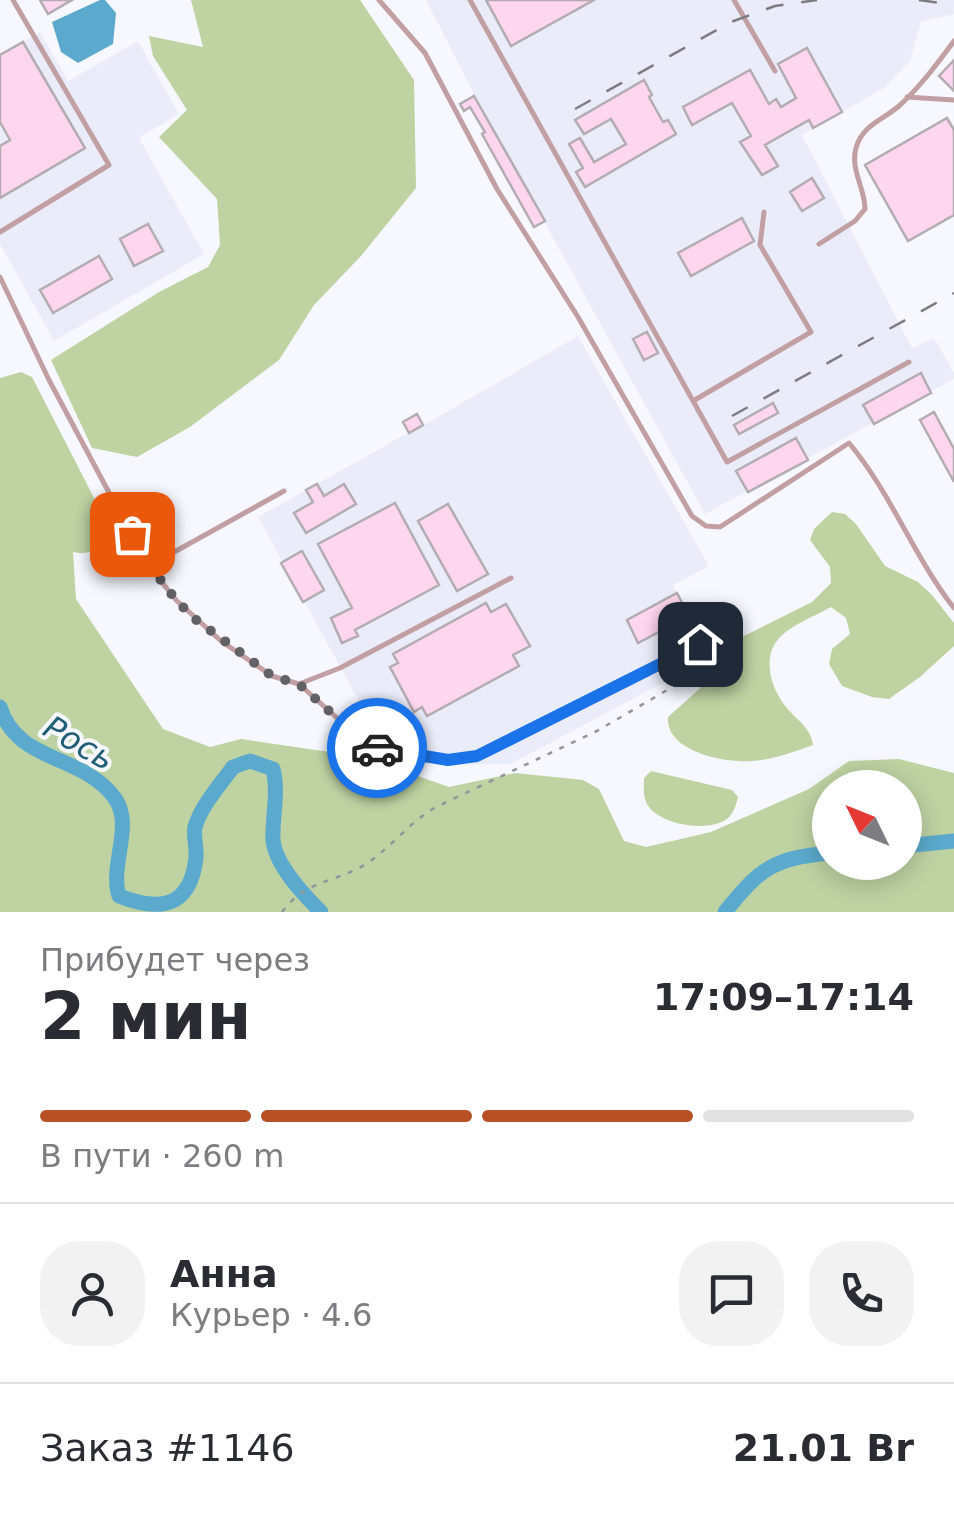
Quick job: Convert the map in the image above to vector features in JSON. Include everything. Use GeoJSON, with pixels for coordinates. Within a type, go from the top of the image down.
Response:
{"type":"FeatureCollection","features":[{"type":"Feature","properties":{"kind":"lane"},"geometry":{"type":"LineString","coordinates":[[0,232],[109,165],[13,0]]}},
{"type":"Feature","properties":{"kind":"lane"},"geometry":{"type":"LineString","coordinates":[[379,0],[425,53],[506,204],[578,317],[692,516],[706,526],[720,527],[849,443],[954,608]]}},
{"type":"Feature","properties":{"kind":"lane"},"geometry":{"type":"LineString","coordinates":[[470,0],[726,462],[909,362]]}},
{"type":"Feature","properties":{"kind":"lane"},"geometry":{"type":"LineString","coordinates":[[734,0],[775,71]]}},
{"type":"Feature","properties":{"kind":"lane"},"geometry":{"type":"LineString","coordinates":[[819,244],[856,221],[865,209],[854,165],[856,147],[869,125],[896,109],[954,41]]}},
{"type":"Feature","properties":{"kind":"lane"},"geometry":{"type":"LineString","coordinates":[[908,97],[954,100]]}},
{"type":"Feature","properties":{"kind":"lane"},"geometry":{"type":"LineString","coordinates":[[693,401],[811,332],[760,245],[764,212]]}},
{"type":"Feature","properties":{"kind":"lane"},"geometry":{"type":"LineString","coordinates":[[0,277],[49,380],[150,566],[176,600],[220,641],[272,676],[299,684],[365,743],[448,760],[477,756],[700,644]]}},
{"type":"Feature","properties":{"kind":"lane"},"geometry":{"type":"LineString","coordinates":[[150,566],[284,491]]}},
{"type":"Feature","properties":{"kind":"lane"},"geometry":{"type":"LineString","coordinates":[[299,684],[340,668],[510,578]]}},
{"type":"Feature","properties":{"kind":"path"},"geometry":{"type":"LineString","coordinates":[[282,912],[312,884],[366,864],[414,820],[597,732],[710,665],[718,658],[718,650]]}},
{"type":"Feature","properties":{"kind":"shaded area"},"geometry":{"type":"Polygon","coordinates":[[[426,0],[954,0],[954,14],[921,22],[910,61],[884,88],[802,135],[912,348],[934,338],[954,379],[705,514],[426,0]]]}},
{"type":"Feature","properties":{"kind":"shaded area"},"geometry":{"type":"Polygon","coordinates":[[[40,32],[68,81],[138,41],[179,114],[139,138],[204,254],[54,341],[0,244],[0,55],[40,32]]]}},
{"type":"Feature","properties":{"kind":"shaded area"},"geometry":{"type":"Polygon","coordinates":[[[578,336],[709,566],[673,585],[713,656],[511,764],[439,765],[395,759],[382,743],[258,517],[408,433],[403,422],[417,414],[424,425],[578,336]]]}},
{"type":"Feature","properties":{"kind":"green space"},"geometry":{"type":"Polygon","coordinates":[[[191,0],[360,0],[414,80],[416,188],[361,256],[314,305],[279,360],[190,427],[137,457],[92,448],[51,360],[159,292],[208,267],[220,245],[217,199],[159,137],[187,110],[153,56],[149,36],[203,47],[191,0]]]}},
{"type":"Feature","properties":{"kind":"green space"},"geometry":{"type":"Polygon","coordinates":[[[21,372],[32,377],[110,529],[96,548],[86,553],[73,552],[76,599],[163,729],[210,747],[241,739],[364,757],[449,787],[515,773],[583,780],[599,789],[624,841],[646,847],[711,832],[812,787],[812,880],[922,880],[922,770],[836,770],[849,761],[899,759],[954,773],[954,912],[0,912],[0,378],[21,372]]]}},
{"type":"Feature","properties":{"kind":"green space"},"geometry":{"type":"Polygon","coordinates":[[[832,512],[845,514],[856,524],[885,566],[918,582],[932,595],[954,623],[954,646],[889,699],[872,697],[842,686],[829,664],[832,649],[850,634],[846,618],[831,607],[788,630],[773,646],[770,657],[775,690],[806,729],[813,745],[751,761],[712,757],[686,746],[670,729],[668,717],[715,675],[738,639],[812,602],[831,583],[830,567],[810,540],[814,529],[832,512]]]}},
{"type":"Feature","properties":{"kind":"green space"},"geometry":{"type":"Polygon","coordinates":[[[651,771],[732,790],[738,797],[734,809],[727,819],[708,825],[683,824],[660,816],[644,796],[644,778],[651,771]]]}},
{"type":"Feature","properties":{"kind":"water"},"geometry":{"type":"Polygon","coordinates":[[[105,0],[116,13],[113,44],[78,63],[61,52],[52,22],[105,0]]]}},
{"type":"Feature","properties":{"kind":"building"},"geometry":{"type":"Polygon","coordinates":[[[40,0],[72,0],[48,14],[40,0]]]}},
{"type":"Feature","properties":{"kind":"building"},"geometry":{"type":"Polygon","coordinates":[[[486,0],[594,0],[511,46],[486,0]]]}},
{"type":"Feature","properties":{"kind":"building"},"geometry":{"type":"Polygon","coordinates":[[[23,42],[85,148],[0,198],[0,146],[10,140],[0,122],[0,55],[23,42]]]}},
{"type":"Feature","properties":{"kind":"building"},"geometry":{"type":"Polygon","coordinates":[[[807,48],[842,112],[813,128],[809,120],[765,145],[778,166],[762,175],[740,142],[751,136],[732,103],[692,125],[683,107],[750,70],[769,104],[776,99],[781,107],[796,98],[778,64],[807,48]]]}},
{"type":"Feature","properties":{"kind":"building"},"geometry":{"type":"Polygon","coordinates":[[[954,60],[954,91],[939,76],[954,60]]]}},
{"type":"Feature","properties":{"kind":"building"},"geometry":{"type":"Polygon","coordinates":[[[644,80],[663,122],[668,120],[676,134],[585,187],[576,172],[583,168],[569,144],[580,138],[594,162],[626,144],[611,119],[584,134],[575,120],[644,80]]]}},
{"type":"Feature","properties":{"kind":"building"},"geometry":{"type":"Polygon","coordinates":[[[474,96],[545,221],[534,227],[470,107],[464,111],[460,104],[474,96]]]}},
{"type":"Feature","properties":{"kind":"building"},"geometry":{"type":"Polygon","coordinates":[[[947,118],[954,130],[954,215],[908,241],[865,165],[947,118]]]}},
{"type":"Feature","properties":{"kind":"building"},"geometry":{"type":"Polygon","coordinates":[[[812,178],[824,198],[802,211],[790,192],[812,178]]]}},
{"type":"Feature","properties":{"kind":"building"},"geometry":{"type":"Polygon","coordinates":[[[742,218],[754,241],[691,276],[678,253],[742,218]]]}},
{"type":"Feature","properties":{"kind":"building"},"geometry":{"type":"Polygon","coordinates":[[[148,224],[163,251],[134,266],[120,239],[148,224]]]}},
{"type":"Feature","properties":{"kind":"building"},"geometry":{"type":"Polygon","coordinates":[[[99,256],[112,279],[53,313],[40,290],[99,256]]]}},
{"type":"Feature","properties":{"kind":"building"},"geometry":{"type":"Polygon","coordinates":[[[647,332],[658,353],[644,360],[633,339],[647,332]]]}},
{"type":"Feature","properties":{"kind":"building"},"geometry":{"type":"Polygon","coordinates":[[[921,373],[931,393],[874,424],[863,405],[921,373]]]}},
{"type":"Feature","properties":{"kind":"building"},"geometry":{"type":"Polygon","coordinates":[[[773,403],[778,413],[739,434],[734,425],[773,403]]]}},
{"type":"Feature","properties":{"kind":"building"},"geometry":{"type":"Polygon","coordinates":[[[934,412],[954,449],[954,482],[920,420],[934,412]]]}},
{"type":"Feature","properties":{"kind":"building"},"geometry":{"type":"Polygon","coordinates":[[[417,414],[423,425],[409,433],[403,422],[417,414]]]}},
{"type":"Feature","properties":{"kind":"building"},"geometry":{"type":"Polygon","coordinates":[[[796,438],[808,460],[748,492],[736,471],[796,438]]]}},
{"type":"Feature","properties":{"kind":"building"},"geometry":{"type":"Polygon","coordinates":[[[317,484],[324,496],[344,484],[356,504],[306,533],[294,513],[313,502],[306,490],[317,484]]]}},
{"type":"Feature","properties":{"kind":"building"},"geometry":{"type":"Polygon","coordinates":[[[395,503],[439,585],[355,630],[358,636],[342,643],[331,618],[352,608],[318,544],[395,503]]]}},
{"type":"Feature","properties":{"kind":"building"},"geometry":{"type":"Polygon","coordinates":[[[448,504],[488,574],[457,591],[418,521],[448,504]]]}},
{"type":"Feature","properties":{"kind":"building"},"geometry":{"type":"Polygon","coordinates":[[[302,551],[324,590],[303,602],[281,563],[302,551]]]}},
{"type":"Feature","properties":{"kind":"building"},"geometry":{"type":"Polygon","coordinates":[[[677,593],[689,616],[638,643],[627,620],[677,593]]]}},
{"type":"Feature","properties":{"kind":"building"},"geometry":{"type":"Polygon","coordinates":[[[486,603],[491,612],[506,604],[530,646],[513,655],[519,666],[427,716],[422,707],[414,712],[390,667],[398,663],[393,654],[486,603]]]}},
{"type":"Feature","properties":{"kind":"waterway","name":"Рось"},"geometry":{"type":"LineString","coordinates":[[0,707],[20,739],[85,773],[114,797],[122,820],[119,896],[147,904],[171,902],[180,896],[193,875],[194,834],[202,811],[233,767],[250,761],[273,769],[275,850],[291,879],[321,912]]}},
{"type":"Feature","properties":{"kind":"waterway","name":"Рось"},"geometry":{"type":"LineString","coordinates":[[922,844],[954,841]]}},
{"type":"Feature","properties":{"kind":"waterway","name":"Рось"},"geometry":{"type":"LineString","coordinates":[[725,912],[759,875],[781,862],[812,856]]}},
{"type":"Feature","properties":{"kind":"railway"},"geometry":{"type":"LineString","coordinates":[[575,109],[731,22],[775,6],[817,0]]}},
{"type":"Feature","properties":{"kind":"railway"},"geometry":{"type":"LineString","coordinates":[[919,0],[954,5]]}},
{"type":"Feature","properties":{"kind":"railway"},"geometry":{"type":"LineString","coordinates":[[732,416],[954,293]]}},
{"type":"Feature","properties":{"kind":"way so far"},"geometry":{"type":"LineString","coordinates":[[132,534],[176,600],[220,641],[272,676],[299,684],[365,743],[377,748]]}},
{"type":"Feature","properties":{"kind":"route"},"geometry":{"type":"LineString","coordinates":[[377,748],[448,760],[477,756],[700,644]]}}]}
